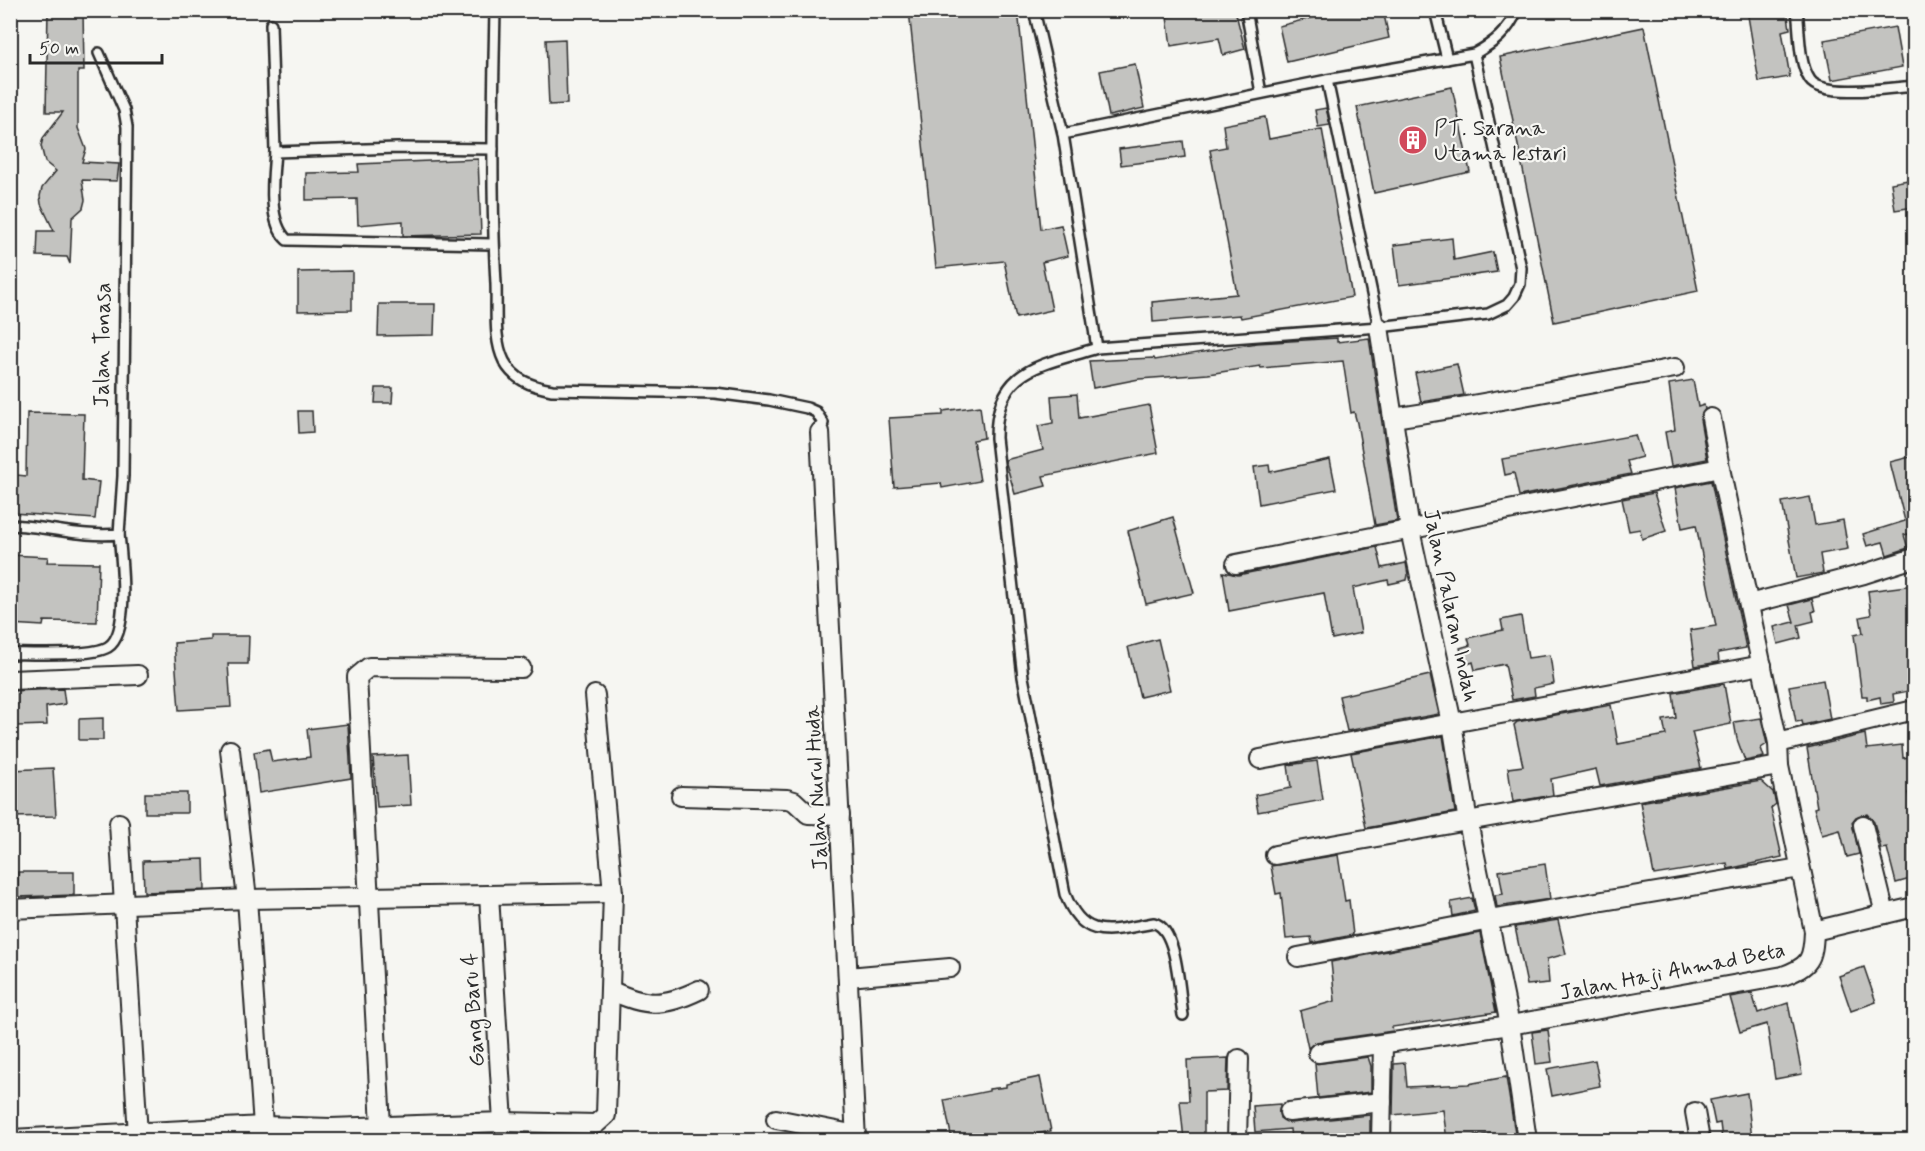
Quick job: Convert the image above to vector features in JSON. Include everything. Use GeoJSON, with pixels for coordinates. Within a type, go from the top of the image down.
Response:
{"type":"FeatureCollection","features":[{"type":"Feature","properties":{"kind":"street","name":"Jalan Palaran Indah"},"geometry":{"type":"LineString","coordinates":[[1379,327],[1410,530],[1452,723],[1468,822],[1490,920],[1510,1025],[1527,1140]]}},
{"type":"Feature","properties":{"kind":"street"},"geometry":{"type":"LineString","coordinates":[[1393,418],[1675,369]]}},
{"type":"Feature","properties":{"kind":"street"},"geometry":{"type":"LineString","coordinates":[[1711,418],[1778,743],[1779,766],[1814,931],[1914,907]]}},
{"type":"Feature","properties":{"kind":"street","name":"Jalan Nurul Huda"},"geometry":{"type":"LineString","coordinates":[[820,432],[856,1138]]}},
{"type":"Feature","properties":{"kind":"street"},"geometry":{"type":"LineString","coordinates":[[1236,564],[1720,468]]}},
{"type":"Feature","properties":{"kind":"street"},"geometry":{"type":"LineString","coordinates":[[1749,604],[1864,574],[1914,558]]}},
{"type":"Feature","properties":{"kind":"street"},"geometry":{"type":"LineString","coordinates":[[1260,759],[1762,665]]}},
{"type":"Feature","properties":{"kind":"street"},"geometry":{"type":"LineString","coordinates":[[381,1126],[357,677],[369,667],[521,668]]}},
{"type":"Feature","properties":{"kind":"street"},"geometry":{"type":"LineString","coordinates":[[10,680],[138,675]]}},
{"type":"Feature","properties":{"kind":"street"},"geometry":{"type":"LineString","coordinates":[[11,1135],[185,1136],[263,1126],[332,1134],[381,1126],[503,1122],[561,1133],[596,1124],[606,1115],[613,893],[595,695]]}},
{"type":"Feature","properties":{"kind":"street"},"geometry":{"type":"LineString","coordinates":[[1778,743],[1914,710]]}},
{"type":"Feature","properties":{"kind":"street"},"geometry":{"type":"LineString","coordinates":[[230,750],[247,899],[263,1126]]}},
{"type":"Feature","properties":{"kind":"street"},"geometry":{"type":"LineString","coordinates":[[1275,855],[1779,766]]}},
{"type":"Feature","properties":{"kind":"street"},"geometry":{"type":"LineString","coordinates":[[681,796],[787,799],[794,801],[808,814],[840,815]]}},
{"type":"Feature","properties":{"kind":"street"},"geometry":{"type":"LineString","coordinates":[[119,823],[138,1134]]}},
{"type":"Feature","properties":{"kind":"street"},"geometry":{"type":"LineString","coordinates":[[1863,825],[1886,914]]}},
{"type":"Feature","properties":{"kind":"street"},"geometry":{"type":"LineString","coordinates":[[1298,957],[1490,920],[1800,868]]}},
{"type":"Feature","properties":{"kind":"street"},"geometry":{"type":"LineString","coordinates":[[10,909],[247,899],[369,899],[613,893]]}},
{"type":"Feature","properties":{"kind":"street","name":"Gang Baru 4"},"geometry":{"type":"LineString","coordinates":[[489,895],[503,1122]]}},
{"type":"Feature","properties":{"kind":"street","name":"Jalan Haji Ahmad Beta"},"geometry":{"type":"LineString","coordinates":[[1318,1053],[1510,1025],[1783,976],[1803,969],[1814,954],[1814,931]]}},
{"type":"Feature","properties":{"kind":"street"},"geometry":{"type":"LineString","coordinates":[[848,977],[950,968]]}},
{"type":"Feature","properties":{"kind":"street"},"geometry":{"type":"LineString","coordinates":[[610,990],[644,1003],[671,1002],[699,990]]}},
{"type":"Feature","properties":{"kind":"street"},"geometry":{"type":"LineString","coordinates":[[1381,1140],[1383,1044]]}},
{"type":"Feature","properties":{"kind":"street"},"geometry":{"type":"LineString","coordinates":[[1237,1140],[1239,1059]]}},
{"type":"Feature","properties":{"kind":"street"},"geometry":{"type":"LineString","coordinates":[[1288,1112],[1382,1102]]}},
{"type":"Feature","properties":{"kind":"street"},"geometry":{"type":"LineString","coordinates":[[1695,1113],[1700,1140]]}},
{"type":"Feature","properties":{"kind":"street"},"geometry":{"type":"LineString","coordinates":[[776,1119],[856,1138]]}},
{"type":"Feature","properties":{"kind":"lane"},"geometry":{"type":"LineString","coordinates":[[495,10],[492,244],[498,339],[503,358],[511,373],[531,386],[552,390],[716,393],[769,400],[816,412],[823,423],[820,432]]}},
{"type":"Feature","properties":{"kind":"lane"},"geometry":{"type":"LineString","coordinates":[[1034,10],[1062,134],[1097,348]]}},
{"type":"Feature","properties":{"kind":"lane"},"geometry":{"type":"LineString","coordinates":[[1246,10],[1261,93]]}},
{"type":"Feature","properties":{"kind":"lane"},"geometry":{"type":"LineString","coordinates":[[1435,10],[1447,59]]}},
{"type":"Feature","properties":{"kind":"lane"},"geometry":{"type":"LineString","coordinates":[[1062,134],[1327,80],[1474,54],[1495,42],[1511,24],[1517,10]]}},
{"type":"Feature","properties":{"kind":"lane"},"geometry":{"type":"LineString","coordinates":[[1797,10],[1805,68],[1810,80],[1818,88],[1836,90],[1914,86]]}},
{"type":"Feature","properties":{"kind":"lane"},"geometry":{"type":"LineString","coordinates":[[271,24],[275,152],[274,209],[280,232],[287,240],[492,244]]}},
{"type":"Feature","properties":{"kind":"lane","name":"Jalan Tonasa"},"geometry":{"type":"LineString","coordinates":[[10,654],[100,650],[110,646],[116,639],[122,615],[119,534],[123,476],[127,127],[123,110],[99,53]]}},
{"type":"Feature","properties":{"kind":"lane"},"geometry":{"type":"LineString","coordinates":[[1183,1015],[1173,946],[1168,932],[1162,925],[1154,923],[1102,931],[1090,928],[1079,921],[1071,910],[1065,894],[1023,677],[996,438],[996,415],[1008,390],[1023,372],[1097,348],[1379,327],[1488,314],[1508,305],[1520,284],[1521,268],[1474,54]]}},
{"type":"Feature","properties":{"kind":"lane","name":"Jalan Palaran Indah"},"geometry":{"type":"LineString","coordinates":[[1327,80],[1379,327]]}},
{"type":"Feature","properties":{"kind":"lane"},"geometry":{"type":"LineString","coordinates":[[275,152],[397,148],[493,149]]}},
{"type":"Feature","properties":{"kind":"lane"},"geometry":{"type":"LineString","coordinates":[[10,525],[34,526],[89,535],[119,534]]}},
{"type":"Feature","properties":{"kind":"building"},"geometry":{"type":"Polygon","coordinates":[[[48,10],[83,10],[84,71],[78,71],[78,128],[86,149],[82,162],[119,164],[117,181],[82,180],[85,200],[83,208],[72,218],[70,264],[67,257],[37,256],[38,231],[54,231],[41,204],[40,196],[42,188],[56,171],[45,162],[41,146],[43,138],[63,112],[46,112],[48,10]]]}},
{"type":"Feature","properties":{"kind":"building"},"geometry":{"type":"Polygon","coordinates":[[[909,10],[1018,10],[1041,229],[1061,225],[1068,256],[1042,262],[1052,310],[1016,318],[1004,261],[936,268],[909,10]]]}},
{"type":"Feature","properties":{"kind":"building"},"geometry":{"type":"Polygon","coordinates":[[[1204,10],[1235,10],[1245,49],[1223,55],[1219,38],[1171,46],[1167,17],[1204,10]]]}},
{"type":"Feature","properties":{"kind":"building"},"geometry":{"type":"Polygon","coordinates":[[[1343,10],[1383,10],[1389,38],[1287,62],[1279,26],[1343,10]]]}},
{"type":"Feature","properties":{"kind":"building"},"geometry":{"type":"Polygon","coordinates":[[[1747,10],[1787,10],[1790,29],[1782,31],[1790,77],[1759,82],[1747,10]]]}},
{"type":"Feature","properties":{"kind":"building"},"geometry":{"type":"Polygon","coordinates":[[[1644,27],[1698,291],[1554,322],[1500,57],[1644,27]]]}},
{"type":"Feature","properties":{"kind":"building"},"geometry":{"type":"Polygon","coordinates":[[[1895,27],[1902,67],[1832,80],[1824,40],[1895,27]]]}},
{"type":"Feature","properties":{"kind":"building"},"geometry":{"type":"Polygon","coordinates":[[[565,39],[567,104],[549,105],[546,40],[565,39]]]}},
{"type":"Feature","properties":{"kind":"building"},"geometry":{"type":"Polygon","coordinates":[[[1135,64],[1144,108],[1109,116],[1100,71],[1135,64]]]}},
{"type":"Feature","properties":{"kind":"building","name":"PT. Sarana Utama lestari"},"geometry":{"type":"Polygon","coordinates":[[[1452,87],[1470,172],[1374,193],[1357,107],[1452,87]]]}},
{"type":"Feature","properties":{"kind":"building"},"geometry":{"type":"Polygon","coordinates":[[[1326,108],[1330,125],[1318,127],[1315,110],[1326,108]]]}},
{"type":"Feature","properties":{"kind":"building"},"geometry":{"type":"Polygon","coordinates":[[[1265,117],[1269,139],[1322,129],[1352,297],[1241,318],[1240,315],[1153,322],[1152,302],[1237,294],[1210,150],[1226,147],[1223,125],[1265,117]]]}},
{"type":"Feature","properties":{"kind":"building"},"geometry":{"type":"Polygon","coordinates":[[[1183,141],[1185,157],[1121,165],[1119,149],[1183,141]]]}},
{"type":"Feature","properties":{"kind":"building"},"geometry":{"type":"Polygon","coordinates":[[[478,159],[481,234],[403,236],[403,221],[358,225],[357,199],[306,200],[306,173],[359,172],[358,164],[478,159]]]}},
{"type":"Feature","properties":{"kind":"building"},"geometry":{"type":"Polygon","coordinates":[[[1914,179],[1914,207],[1895,210],[1891,183],[1914,179]]]}},
{"type":"Feature","properties":{"kind":"building"},"geometry":{"type":"Polygon","coordinates":[[[1452,238],[1454,260],[1493,252],[1497,272],[1399,285],[1394,245],[1452,238]]]}},
{"type":"Feature","properties":{"kind":"building"},"geometry":{"type":"Polygon","coordinates":[[[352,271],[352,310],[298,311],[298,272],[352,271]]]}},
{"type":"Feature","properties":{"kind":"building"},"geometry":{"type":"Polygon","coordinates":[[[379,304],[435,304],[434,335],[378,336],[379,304]]]}},
{"type":"Feature","properties":{"kind":"building"},"geometry":{"type":"Polygon","coordinates":[[[1337,338],[1337,342],[1369,338],[1397,521],[1375,525],[1357,423],[1354,412],[1351,413],[1343,361],[1261,368],[1260,366],[1208,374],[1139,379],[1093,388],[1089,361],[1154,358],[1155,360],[1257,343],[1337,338]]]}},
{"type":"Feature","properties":{"kind":"building"},"geometry":{"type":"Polygon","coordinates":[[[1457,364],[1464,395],[1421,402],[1415,373],[1457,364]]]}},
{"type":"Feature","properties":{"kind":"building"},"geometry":{"type":"Polygon","coordinates":[[[1693,380],[1698,407],[1704,405],[1705,409],[1700,419],[1707,459],[1671,466],[1665,432],[1675,430],[1669,384],[1693,380]]]}},
{"type":"Feature","properties":{"kind":"building"},"geometry":{"type":"Polygon","coordinates":[[[376,388],[393,388],[392,403],[375,403],[376,388]]]}},
{"type":"Feature","properties":{"kind":"building"},"geometry":{"type":"Polygon","coordinates":[[[1077,394],[1079,418],[1149,405],[1158,453],[1043,476],[1046,486],[1015,494],[1005,460],[1043,450],[1038,426],[1053,423],[1051,396],[1077,394]]]}},
{"type":"Feature","properties":{"kind":"building"},"geometry":{"type":"Polygon","coordinates":[[[980,406],[984,438],[973,440],[980,481],[942,488],[941,483],[894,487],[889,418],[943,415],[943,411],[980,406]]]}},
{"type":"Feature","properties":{"kind":"building"},"geometry":{"type":"Polygon","coordinates":[[[298,411],[312,411],[313,432],[299,433],[298,411]]]}},
{"type":"Feature","properties":{"kind":"building"},"geometry":{"type":"Polygon","coordinates":[[[27,413],[84,414],[82,480],[99,482],[95,519],[13,513],[17,475],[26,476],[27,413]]]}},
{"type":"Feature","properties":{"kind":"building"},"geometry":{"type":"Polygon","coordinates":[[[1635,435],[1642,457],[1627,461],[1631,474],[1519,496],[1514,473],[1505,475],[1502,459],[1635,435]]]}},
{"type":"Feature","properties":{"kind":"building"},"geometry":{"type":"Polygon","coordinates":[[[1914,456],[1914,538],[1910,539],[1908,534],[1904,535],[1908,548],[1887,555],[1883,542],[1867,546],[1863,534],[1905,521],[1890,462],[1914,456]]]}},
{"type":"Feature","properties":{"kind":"building"},"geometry":{"type":"Polygon","coordinates":[[[1330,459],[1336,489],[1259,504],[1254,467],[1269,465],[1270,472],[1330,459]]]}},
{"type":"Feature","properties":{"kind":"building"},"geometry":{"type":"Polygon","coordinates":[[[1711,481],[1746,648],[1718,653],[1719,662],[1695,666],[1690,630],[1716,626],[1696,525],[1682,528],[1675,488],[1711,481]]]}},
{"type":"Feature","properties":{"kind":"building"},"geometry":{"type":"Polygon","coordinates":[[[1654,493],[1666,531],[1642,539],[1640,529],[1629,531],[1622,499],[1654,493]]]}},
{"type":"Feature","properties":{"kind":"building"},"geometry":{"type":"Polygon","coordinates":[[[1810,497],[1815,525],[1843,520],[1848,549],[1820,554],[1823,573],[1796,578],[1782,502],[1810,497]]]}},
{"type":"Feature","properties":{"kind":"building"},"geometry":{"type":"Polygon","coordinates":[[[1173,517],[1194,593],[1146,604],[1128,531],[1173,517]]]}},
{"type":"Feature","properties":{"kind":"building"},"geometry":{"type":"Polygon","coordinates":[[[1377,547],[1382,568],[1406,563],[1408,575],[1407,580],[1389,584],[1388,580],[1353,588],[1361,633],[1332,639],[1324,593],[1229,611],[1223,572],[1238,575],[1377,547]]]}},
{"type":"Feature","properties":{"kind":"building"},"geometry":{"type":"Polygon","coordinates":[[[10,555],[48,557],[47,562],[99,563],[97,622],[44,621],[43,626],[10,624],[10,555]]]}},
{"type":"Feature","properties":{"kind":"building"},"geometry":{"type":"Polygon","coordinates":[[[1914,585],[1914,690],[1893,694],[1894,702],[1881,704],[1880,697],[1867,700],[1867,696],[1862,696],[1854,635],[1863,633],[1860,617],[1871,615],[1868,591],[1914,585]]]}},
{"type":"Feature","properties":{"kind":"building"},"geometry":{"type":"Polygon","coordinates":[[[1812,599],[1815,611],[1812,612],[1814,621],[1798,625],[1801,638],[1778,644],[1774,627],[1794,622],[1789,605],[1812,599]]]}},
{"type":"Feature","properties":{"kind":"building"},"geometry":{"type":"Polygon","coordinates":[[[1521,616],[1528,658],[1550,655],[1554,684],[1534,688],[1535,696],[1512,700],[1505,664],[1475,670],[1473,662],[1465,665],[1460,648],[1470,645],[1468,638],[1503,630],[1501,620],[1521,616]]]}},
{"type":"Feature","properties":{"kind":"building"},"geometry":{"type":"Polygon","coordinates":[[[211,636],[249,636],[248,664],[228,664],[231,707],[179,710],[174,643],[211,640],[211,636]]]}},
{"type":"Feature","properties":{"kind":"building"},"geometry":{"type":"Polygon","coordinates":[[[1158,639],[1170,690],[1140,697],[1128,647],[1158,639]]]}},
{"type":"Feature","properties":{"kind":"building"},"geometry":{"type":"Polygon","coordinates":[[[1430,675],[1439,714],[1347,731],[1339,696],[1430,675]]]}},
{"type":"Feature","properties":{"kind":"building"},"geometry":{"type":"Polygon","coordinates":[[[1823,680],[1830,719],[1803,725],[1802,721],[1796,722],[1789,686],[1823,680]]]}},
{"type":"Feature","properties":{"kind":"building"},"geometry":{"type":"Polygon","coordinates":[[[1724,684],[1731,724],[1692,732],[1701,768],[1600,786],[1596,769],[1551,779],[1553,795],[1513,802],[1508,768],[1523,766],[1514,725],[1517,722],[1611,705],[1618,744],[1666,735],[1663,720],[1676,718],[1673,693],[1724,684]]]}},
{"type":"Feature","properties":{"kind":"building"},"geometry":{"type":"Polygon","coordinates":[[[63,689],[65,704],[46,707],[47,725],[17,726],[16,718],[10,718],[10,691],[63,689]]]}},
{"type":"Feature","properties":{"kind":"building"},"geometry":{"type":"Polygon","coordinates":[[[103,718],[103,740],[79,740],[79,719],[103,718]]]}},
{"type":"Feature","properties":{"kind":"building"},"geometry":{"type":"Polygon","coordinates":[[[1761,718],[1767,744],[1761,748],[1764,757],[1745,761],[1734,722],[1761,718]]]}},
{"type":"Feature","properties":{"kind":"building"},"geometry":{"type":"Polygon","coordinates":[[[348,724],[351,778],[259,793],[254,752],[269,749],[272,762],[310,757],[307,729],[348,724]]]}},
{"type":"Feature","properties":{"kind":"building"},"geometry":{"type":"Polygon","coordinates":[[[1865,734],[1867,749],[1902,745],[1903,758],[1914,756],[1914,791],[1908,793],[1914,814],[1914,878],[1896,883],[1887,848],[1881,849],[1874,822],[1867,814],[1856,817],[1852,822],[1859,854],[1847,857],[1840,830],[1822,835],[1814,808],[1817,807],[1807,748],[1865,734]]]}},
{"type":"Feature","properties":{"kind":"building"},"geometry":{"type":"Polygon","coordinates":[[[1443,736],[1455,812],[1366,828],[1351,753],[1443,736]]]}},
{"type":"Feature","properties":{"kind":"building"},"geometry":{"type":"Polygon","coordinates":[[[408,755],[411,805],[377,807],[373,757],[408,755]]]}},
{"type":"Feature","properties":{"kind":"building"},"geometry":{"type":"Polygon","coordinates":[[[1317,761],[1323,800],[1258,812],[1255,795],[1291,788],[1288,765],[1317,761]]]}},
{"type":"Feature","properties":{"kind":"building"},"geometry":{"type":"Polygon","coordinates":[[[53,768],[56,816],[12,817],[12,770],[53,768]]]}},
{"type":"Feature","properties":{"kind":"building"},"geometry":{"type":"Polygon","coordinates":[[[1761,781],[1773,792],[1776,804],[1771,808],[1782,857],[1728,869],[1727,863],[1654,875],[1640,802],[1761,781]]]}},
{"type":"Feature","properties":{"kind":"building"},"geometry":{"type":"Polygon","coordinates":[[[145,793],[187,793],[187,813],[145,813],[145,793]]]}},
{"type":"Feature","properties":{"kind":"building"},"geometry":{"type":"Polygon","coordinates":[[[1338,855],[1345,901],[1349,900],[1353,935],[1312,943],[1311,937],[1286,939],[1281,893],[1276,894],[1271,866],[1338,855]]]}},
{"type":"Feature","properties":{"kind":"building"},"geometry":{"type":"Polygon","coordinates":[[[204,859],[205,890],[144,892],[143,861],[204,859]]]}},
{"type":"Feature","properties":{"kind":"building"},"geometry":{"type":"Polygon","coordinates":[[[1545,864],[1550,899],[1497,907],[1495,895],[1503,894],[1499,871],[1545,864]]]}},
{"type":"Feature","properties":{"kind":"building"},"geometry":{"type":"Polygon","coordinates":[[[18,872],[74,872],[74,895],[18,897],[18,872]]]}},
{"type":"Feature","properties":{"kind":"building"},"geometry":{"type":"Polygon","coordinates":[[[1472,898],[1475,911],[1453,916],[1451,902],[1472,898]]]}},
{"type":"Feature","properties":{"kind":"building"},"geometry":{"type":"Polygon","coordinates":[[[1558,920],[1566,954],[1547,959],[1549,983],[1527,985],[1515,927],[1558,920]]]}},
{"type":"Feature","properties":{"kind":"building"},"geometry":{"type":"Polygon","coordinates":[[[1480,933],[1496,1012],[1392,1027],[1393,1031],[1316,1042],[1308,1048],[1300,1011],[1335,1001],[1331,962],[1480,933]]]}},
{"type":"Feature","properties":{"kind":"building"},"geometry":{"type":"Polygon","coordinates":[[[1864,967],[1876,1002],[1851,1011],[1839,976],[1864,967]]]}},
{"type":"Feature","properties":{"kind":"building"},"geometry":{"type":"Polygon","coordinates":[[[1752,993],[1758,1013],[1788,1003],[1802,1074],[1775,1079],[1767,1024],[1740,1032],[1730,997],[1752,993]]]}},
{"type":"Feature","properties":{"kind":"building"},"geometry":{"type":"Polygon","coordinates":[[[1548,1030],[1552,1062],[1536,1064],[1532,1032],[1548,1030]]]}},
{"type":"Feature","properties":{"kind":"building"},"geometry":{"type":"Polygon","coordinates":[[[1368,1057],[1371,1066],[1371,1092],[1318,1098],[1315,1064],[1368,1057]]]}},
{"type":"Feature","properties":{"kind":"building"},"geometry":{"type":"Polygon","coordinates":[[[1228,1058],[1227,1091],[1204,1092],[1204,1140],[1184,1140],[1180,1101],[1189,1101],[1187,1060],[1228,1058]]]}},
{"type":"Feature","properties":{"kind":"building"},"geometry":{"type":"Polygon","coordinates":[[[1595,1060],[1600,1086],[1552,1096],[1547,1069],[1595,1060]]]}},
{"type":"Feature","properties":{"kind":"building"},"geometry":{"type":"Polygon","coordinates":[[[1405,1063],[1407,1087],[1468,1084],[1506,1077],[1516,1140],[1490,1140],[1490,1134],[1447,1140],[1443,1110],[1393,1115],[1394,1064],[1405,1063]]]}},
{"type":"Feature","properties":{"kind":"building"},"geometry":{"type":"Polygon","coordinates":[[[1040,1077],[1051,1131],[1007,1140],[952,1140],[944,1100],[1006,1087],[1006,1084],[1040,1077]]]}},
{"type":"Feature","properties":{"kind":"building"},"geometry":{"type":"Polygon","coordinates":[[[1747,1093],[1752,1140],[1722,1140],[1720,1123],[1715,1124],[1710,1100],[1747,1093]]]}},
{"type":"Feature","properties":{"kind":"building"},"geometry":{"type":"Polygon","coordinates":[[[1280,1104],[1280,1118],[1290,1123],[1370,1115],[1370,1134],[1333,1140],[1291,1140],[1290,1129],[1255,1132],[1253,1106],[1280,1104]]]}},
{"type":"Feature","properties":{"kind":"place","name":"PT. Sarana Utama lestari"},"geometry":{"type":"Point","coordinates":[1413,140]}}]}
